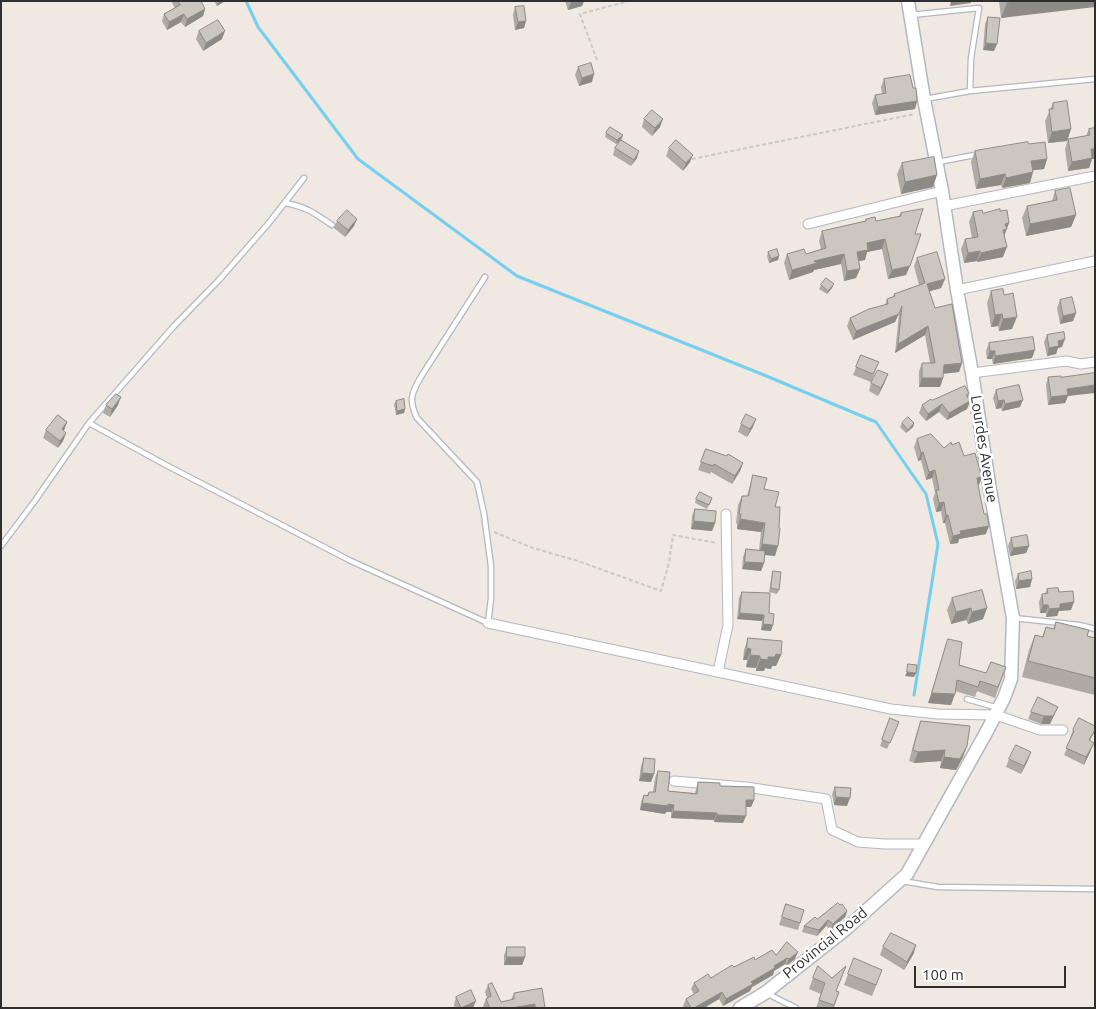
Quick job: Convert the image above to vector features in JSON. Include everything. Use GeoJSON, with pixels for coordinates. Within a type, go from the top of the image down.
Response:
{"type":"FeatureCollection","features":[{"type":"Feature","properties":{"kind":"main road","name":"Lourdes Avenue"},"geometry":{"type":"LineString","coordinates":[[903,878],[924,844],[997,711],[1011,679],[1013,618],[990,490],[972,373],[956,290],[942,191],[908,1]]}},
{"type":"Feature","properties":{"kind":"main road","name":"Provincial Road"},"geometry":{"type":"LineString","coordinates":[[740,1008],[765,993],[847,928],[903,878]]}},
{"type":"Feature","properties":{"kind":"street"},"geometry":{"type":"LineString","coordinates":[[944,206],[1095,176]]}},
{"type":"Feature","properties":{"kind":"street"},"geometry":{"type":"LineString","coordinates":[[808,224],[942,191]]}},
{"type":"Feature","properties":{"kind":"street"},"geometry":{"type":"LineString","coordinates":[[956,290],[1095,261]]}},
{"type":"Feature","properties":{"kind":"street"},"geometry":{"type":"LineString","coordinates":[[972,373],[1066,361],[1081,364],[1095,362]]}},
{"type":"Feature","properties":{"kind":"street"},"geometry":{"type":"LineString","coordinates":[[718,672],[728,624],[725,544],[726,514]]}},
{"type":"Feature","properties":{"kind":"street"},"geometry":{"type":"LineString","coordinates":[[488,622],[891,709],[938,714],[997,711],[1040,730],[1062,730]]}},
{"type":"Feature","properties":{"kind":"street"},"geometry":{"type":"LineString","coordinates":[[674,782],[746,787],[826,799],[832,830],[858,842],[924,844]]}},
{"type":"Feature","properties":{"kind":"lane"},"geometry":{"type":"LineString","coordinates":[[910,15],[979,8],[971,58],[970,91]]}},
{"type":"Feature","properties":{"kind":"lane"},"geometry":{"type":"LineString","coordinates":[[926,106],[970,91],[1095,79]]}},
{"type":"Feature","properties":{"kind":"lane"},"geometry":{"type":"LineString","coordinates":[[937,163],[982,154]]}},
{"type":"Feature","properties":{"kind":"lane"},"geometry":{"type":"LineString","coordinates":[[1,546],[89,423],[167,334],[219,280],[304,178]]}},
{"type":"Feature","properties":{"kind":"lane"},"geometry":{"type":"LineString","coordinates":[[285,203],[302,206],[311,210],[332,225]]}},
{"type":"Feature","properties":{"kind":"lane"},"geometry":{"type":"LineString","coordinates":[[89,423],[164,464],[351,560],[488,622],[492,586],[491,566],[478,482],[417,418],[411,405],[413,391],[422,375],[485,277]]}},
{"type":"Feature","properties":{"kind":"lane"},"geometry":{"type":"LineString","coordinates":[[1013,618],[1079,625],[1095,629]]}},
{"type":"Feature","properties":{"kind":"lane"},"geometry":{"type":"LineString","coordinates":[[967,699],[997,711]]}},
{"type":"Feature","properties":{"kind":"lane"},"geometry":{"type":"LineString","coordinates":[[903,878],[938,887],[1095,889]]}},
{"type":"Feature","properties":{"kind":"lane"},"geometry":{"type":"LineString","coordinates":[[765,993],[796,1008]]}},
{"type":"Feature","properties":{"kind":"path"},"geometry":{"type":"LineString","coordinates":[[597,60],[580,14],[629,1]]}},
{"type":"Feature","properties":{"kind":"path"},"geometry":{"type":"LineString","coordinates":[[692,158],[926,106]]}},
{"type":"Feature","properties":{"kind":"path"},"geometry":{"type":"LineString","coordinates":[[485,529],[533,548],[578,561],[660,591],[673,535],[725,544]]}},
{"type":"Feature","properties":{"kind":"building"},"geometry":{"type":"Polygon","coordinates":[[[178,1],[201,1],[205,9],[187,19],[184,14],[169,22],[164,14],[180,5],[178,1]]]}},
{"type":"Feature","properties":{"kind":"building"},"geometry":{"type":"Polygon","coordinates":[[[1007,1],[1025,1],[1007,3],[1007,1]]]}},
{"type":"Feature","properties":{"kind":"building"},"geometry":{"type":"Polygon","coordinates":[[[524,6],[526,21],[518,22],[515,7],[524,6]]]}},
{"type":"Feature","properties":{"kind":"building"},"geometry":{"type":"Polygon","coordinates":[[[988,17],[1000,18],[997,44],[986,43],[988,17]]]}},
{"type":"Feature","properties":{"kind":"building"},"geometry":{"type":"Polygon","coordinates":[[[218,20],[225,31],[206,43],[199,31],[218,20]]]}},
{"type":"Feature","properties":{"kind":"building"},"geometry":{"type":"Polygon","coordinates":[[[591,63],[594,74],[582,78],[578,67],[591,63]]]}},
{"type":"Feature","properties":{"kind":"building"},"geometry":{"type":"Polygon","coordinates":[[[910,75],[913,88],[916,88],[917,101],[878,107],[875,95],[886,93],[884,79],[910,75]]]}},
{"type":"Feature","properties":{"kind":"building"},"geometry":{"type":"Polygon","coordinates":[[[1067,101],[1071,129],[1052,132],[1049,109],[1053,109],[1053,103],[1067,101]]]}},
{"type":"Feature","properties":{"kind":"building"},"geometry":{"type":"Polygon","coordinates":[[[652,110],[663,119],[655,128],[644,119],[652,110]]]}},
{"type":"Feature","properties":{"kind":"building"},"geometry":{"type":"Polygon","coordinates":[[[610,127],[623,135],[617,140],[606,133],[610,127]]]}},
{"type":"Feature","properties":{"kind":"building"},"geometry":{"type":"Polygon","coordinates":[[[1095,128],[1095,149],[1091,149],[1092,158],[1072,162],[1068,139],[1090,135],[1089,129],[1095,128]]]}},
{"type":"Feature","properties":{"kind":"building"},"geometry":{"type":"Polygon","coordinates":[[[621,140],[639,151],[634,160],[615,148],[621,140]]]}},
{"type":"Feature","properties":{"kind":"building"},"geometry":{"type":"Polygon","coordinates":[[[676,140],[693,155],[686,163],[669,148],[676,140]]]}},
{"type":"Feature","properties":{"kind":"building"},"geometry":{"type":"Polygon","coordinates":[[[1028,142],[1029,144],[1045,142],[1047,159],[1031,161],[1033,172],[1006,178],[1005,174],[980,179],[975,151],[1028,142]]]}},
{"type":"Feature","properties":{"kind":"building"},"geometry":{"type":"Polygon","coordinates":[[[934,157],[937,175],[905,182],[902,163],[934,157]]]}},
{"type":"Feature","properties":{"kind":"building"},"geometry":{"type":"Polygon","coordinates":[[[1070,188],[1076,215],[1030,224],[1027,206],[1057,200],[1055,191],[1070,188]]]}},
{"type":"Feature","properties":{"kind":"building"},"geometry":{"type":"Polygon","coordinates":[[[923,209],[915,234],[921,234],[910,266],[892,270],[885,239],[867,243],[868,250],[857,252],[860,269],[847,271],[844,254],[814,261],[817,263],[792,270],[787,254],[804,249],[806,254],[826,248],[822,231],[866,221],[866,219],[875,217],[876,221],[901,216],[901,213],[923,209]]]}},
{"type":"Feature","properties":{"kind":"building"},"geometry":{"type":"Polygon","coordinates":[[[1000,209],[1000,211],[1007,210],[1009,223],[1005,224],[1007,229],[1003,230],[1007,247],[981,253],[980,251],[968,253],[965,239],[978,237],[973,212],[982,210],[983,213],[1000,209]]]}},
{"type":"Feature","properties":{"kind":"building"},"geometry":{"type":"Polygon","coordinates":[[[347,210],[357,219],[348,230],[337,221],[347,210]]]}},
{"type":"Feature","properties":{"kind":"building"},"geometry":{"type":"Polygon","coordinates":[[[777,249],[779,256],[771,259],[768,252],[777,249]]]}},
{"type":"Feature","properties":{"kind":"building"},"geometry":{"type":"Polygon","coordinates":[[[937,252],[945,279],[927,284],[935,308],[952,304],[962,363],[944,365],[943,378],[922,378],[922,363],[935,363],[928,326],[898,344],[902,306],[899,314],[856,331],[850,318],[869,309],[888,304],[887,299],[895,296],[894,294],[925,283],[917,258],[937,252]]]}},
{"type":"Feature","properties":{"kind":"building"},"geometry":{"type":"Polygon","coordinates":[[[826,278],[834,284],[828,291],[821,285],[826,278]]]}},
{"type":"Feature","properties":{"kind":"building"},"geometry":{"type":"Polygon","coordinates":[[[1003,289],[1004,295],[1013,293],[1017,317],[1003,319],[1002,314],[995,315],[991,291],[1003,289]]]}},
{"type":"Feature","properties":{"kind":"building"},"geometry":{"type":"Polygon","coordinates":[[[1072,297],[1076,313],[1063,316],[1060,300],[1072,297]]]}},
{"type":"Feature","properties":{"kind":"building"},"geometry":{"type":"Polygon","coordinates":[[[1064,332],[1065,339],[1058,341],[1059,346],[1049,348],[1047,335],[1064,332]]]}},
{"type":"Feature","properties":{"kind":"building"},"geometry":{"type":"Polygon","coordinates":[[[1033,337],[1035,350],[995,356],[995,351],[990,351],[989,343],[1033,337]]]}},
{"type":"Feature","properties":{"kind":"building"},"geometry":{"type":"Polygon","coordinates":[[[861,355],[879,362],[873,374],[856,367],[861,355]]]}},
{"type":"Feature","properties":{"kind":"building"},"geometry":{"type":"Polygon","coordinates":[[[878,370],[888,374],[881,388],[871,383],[878,370]]]}},
{"type":"Feature","properties":{"kind":"building"},"geometry":{"type":"Polygon","coordinates":[[[1095,373],[1095,385],[1067,389],[1068,395],[1051,397],[1048,377],[1095,373]]]}},
{"type":"Feature","properties":{"kind":"building"},"geometry":{"type":"Polygon","coordinates":[[[1019,385],[1023,400],[1005,404],[1004,400],[998,401],[996,390],[1019,385]]]}},
{"type":"Feature","properties":{"kind":"building"},"geometry":{"type":"Polygon","coordinates":[[[965,386],[969,393],[966,395],[970,401],[949,413],[942,404],[928,414],[922,405],[931,399],[965,386]]]}},
{"type":"Feature","properties":{"kind":"building"},"geometry":{"type":"Polygon","coordinates":[[[116,394],[121,397],[112,409],[106,405],[116,394]]]}},
{"type":"Feature","properties":{"kind":"building"},"geometry":{"type":"Polygon","coordinates":[[[404,399],[405,409],[397,411],[396,401],[404,399]]]}},
{"type":"Feature","properties":{"kind":"building"},"geometry":{"type":"Polygon","coordinates":[[[746,414],[756,419],[750,429],[741,424],[746,414]]]}},
{"type":"Feature","properties":{"kind":"building"},"geometry":{"type":"Polygon","coordinates":[[[58,415],[67,422],[62,429],[66,433],[60,441],[46,430],[58,415]]]}},
{"type":"Feature","properties":{"kind":"building"},"geometry":{"type":"Polygon","coordinates":[[[908,417],[914,423],[908,430],[902,423],[908,417]]]}},
{"type":"Feature","properties":{"kind":"building"},"geometry":{"type":"Polygon","coordinates":[[[931,434],[944,448],[951,442],[952,445],[959,442],[964,456],[975,453],[982,477],[977,478],[980,495],[989,526],[960,531],[961,534],[953,536],[944,502],[939,503],[936,490],[939,490],[935,470],[929,472],[917,439],[931,434]]]}},
{"type":"Feature","properties":{"kind":"building"},"geometry":{"type":"Polygon","coordinates":[[[706,449],[727,456],[728,454],[743,463],[735,476],[714,464],[713,466],[701,462],[706,449]]]}},
{"type":"Feature","properties":{"kind":"building"},"geometry":{"type":"Polygon","coordinates":[[[753,475],[767,478],[764,489],[779,492],[775,507],[780,507],[778,546],[762,544],[765,523],[740,519],[742,496],[748,496],[753,475]]]}},
{"type":"Feature","properties":{"kind":"building"},"geometry":{"type":"Polygon","coordinates":[[[700,492],[712,498],[709,505],[696,499],[700,492]]]}},
{"type":"Feature","properties":{"kind":"building"},"geometry":{"type":"Polygon","coordinates":[[[695,509],[716,511],[715,523],[694,521],[695,509]]]}},
{"type":"Feature","properties":{"kind":"building"},"geometry":{"type":"Polygon","coordinates":[[[1027,535],[1029,546],[1013,548],[1011,538],[1027,535]]]}},
{"type":"Feature","properties":{"kind":"building"},"geometry":{"type":"Polygon","coordinates":[[[746,549],[765,551],[764,563],[745,562],[746,549]]]}},
{"type":"Feature","properties":{"kind":"building"},"geometry":{"type":"Polygon","coordinates":[[[773,571],[781,572],[779,590],[771,588],[773,571]]]}},
{"type":"Feature","properties":{"kind":"building"},"geometry":{"type":"Polygon","coordinates":[[[1031,571],[1032,579],[1019,581],[1018,574],[1031,571]]]}},
{"type":"Feature","properties":{"kind":"building"},"geometry":{"type":"Polygon","coordinates":[[[1058,588],[1059,592],[1073,591],[1074,602],[1060,604],[1060,608],[1049,609],[1048,605],[1043,605],[1042,594],[1048,593],[1047,589],[1058,588]]]}},
{"type":"Feature","properties":{"kind":"building"},"geometry":{"type":"Polygon","coordinates":[[[982,590],[987,608],[972,612],[971,608],[956,612],[952,598],[982,590]]]}},
{"type":"Feature","properties":{"kind":"building"},"geometry":{"type":"Polygon","coordinates":[[[742,592],[770,593],[769,613],[774,614],[773,625],[763,624],[764,615],[740,613],[742,592]]]}},
{"type":"Feature","properties":{"kind":"building"},"geometry":{"type":"Polygon","coordinates":[[[1056,622],[1089,630],[1087,636],[1095,638],[1095,678],[1028,661],[1035,635],[1043,637],[1046,627],[1054,629],[1056,622]]]}},
{"type":"Feature","properties":{"kind":"building"},"geometry":{"type":"Polygon","coordinates":[[[748,638],[782,641],[781,655],[776,654],[775,657],[768,657],[768,660],[760,659],[760,656],[750,655],[751,649],[747,648],[748,638]]]}},
{"type":"Feature","properties":{"kind":"building"},"geometry":{"type":"Polygon","coordinates":[[[948,639],[962,642],[959,665],[986,673],[991,662],[1006,667],[998,687],[980,681],[978,687],[957,680],[955,694],[932,693],[948,639]]]}},
{"type":"Feature","properties":{"kind":"building"},"geometry":{"type":"Polygon","coordinates":[[[908,664],[917,665],[916,673],[907,672],[908,664]]]}},
{"type":"Feature","properties":{"kind":"building"},"geometry":{"type":"Polygon","coordinates":[[[1038,697],[1058,707],[1053,716],[1044,716],[1031,712],[1038,697]]]}},
{"type":"Feature","properties":{"kind":"building"},"geometry":{"type":"Polygon","coordinates":[[[890,718],[899,722],[890,743],[882,740],[890,718]]]}},
{"type":"Feature","properties":{"kind":"building"},"geometry":{"type":"Polygon","coordinates":[[[1079,718],[1095,726],[1095,730],[1089,740],[1094,743],[1086,757],[1066,748],[1079,718]]]}},
{"type":"Feature","properties":{"kind":"building"},"geometry":{"type":"Polygon","coordinates":[[[921,721],[970,726],[967,746],[960,759],[944,757],[945,750],[918,752],[913,750],[921,721]]]}},
{"type":"Feature","properties":{"kind":"building"},"geometry":{"type":"Polygon","coordinates":[[[1016,745],[1031,752],[1024,766],[1009,759],[1016,745]]]}},
{"type":"Feature","properties":{"kind":"building"},"geometry":{"type":"Polygon","coordinates":[[[644,758],[655,759],[654,774],[642,773],[644,758]]]}},
{"type":"Feature","properties":{"kind":"building"},"geometry":{"type":"Polygon","coordinates":[[[658,771],[670,772],[668,791],[697,794],[698,782],[720,783],[720,786],[754,787],[754,800],[746,800],[746,816],[673,811],[674,805],[642,803],[644,795],[648,796],[649,792],[655,792],[658,771]]]}},
{"type":"Feature","properties":{"kind":"building"},"geometry":{"type":"Polygon","coordinates":[[[835,787],[851,788],[850,798],[836,797],[835,787]]]}},
{"type":"Feature","properties":{"kind":"building"},"geometry":{"type":"Polygon","coordinates":[[[838,903],[842,904],[847,911],[833,924],[828,920],[819,930],[804,926],[815,917],[817,919],[838,903]]]}},
{"type":"Feature","properties":{"kind":"building"},"geometry":{"type":"Polygon","coordinates":[[[786,904],[804,910],[800,923],[782,917],[786,904]]]}},
{"type":"Feature","properties":{"kind":"building"},"geometry":{"type":"Polygon","coordinates":[[[891,933],[916,945],[907,962],[883,947],[891,933]]]}},
{"type":"Feature","properties":{"kind":"building"},"geometry":{"type":"Polygon","coordinates":[[[787,942],[798,952],[751,982],[753,984],[726,999],[722,992],[691,1008],[686,999],[699,991],[694,983],[708,974],[711,978],[732,965],[734,967],[754,957],[755,960],[772,950],[776,955],[787,942]]]}},
{"type":"Feature","properties":{"kind":"building"},"geometry":{"type":"Polygon","coordinates":[[[507,947],[525,947],[525,957],[507,957],[507,947]]]}},
{"type":"Feature","properties":{"kind":"building"},"geometry":{"type":"Polygon","coordinates":[[[854,958],[882,970],[876,985],[848,974],[854,958]]]}},
{"type":"Feature","properties":{"kind":"building"},"geometry":{"type":"Polygon","coordinates":[[[818,966],[832,978],[846,966],[836,991],[839,992],[834,1005],[819,1000],[825,983],[813,978],[818,966]]]}},
{"type":"Feature","properties":{"kind":"building"},"geometry":{"type":"Polygon","coordinates":[[[492,983],[501,1002],[514,999],[514,993],[542,988],[545,1008],[535,1008],[535,1004],[511,1008],[489,1008],[486,999],[491,996],[488,985],[492,983]]]}},
{"type":"Feature","properties":{"kind":"building"},"geometry":{"type":"Polygon","coordinates":[[[471,990],[476,1001],[461,1008],[456,997],[471,990]]]}},
{"type":"Feature","properties":{"kind":"waterway"},"geometry":{"type":"LineString","coordinates":[[246,1],[258,27],[358,159],[517,276],[876,422],[926,494],[938,544],[914,695]]}}]}
